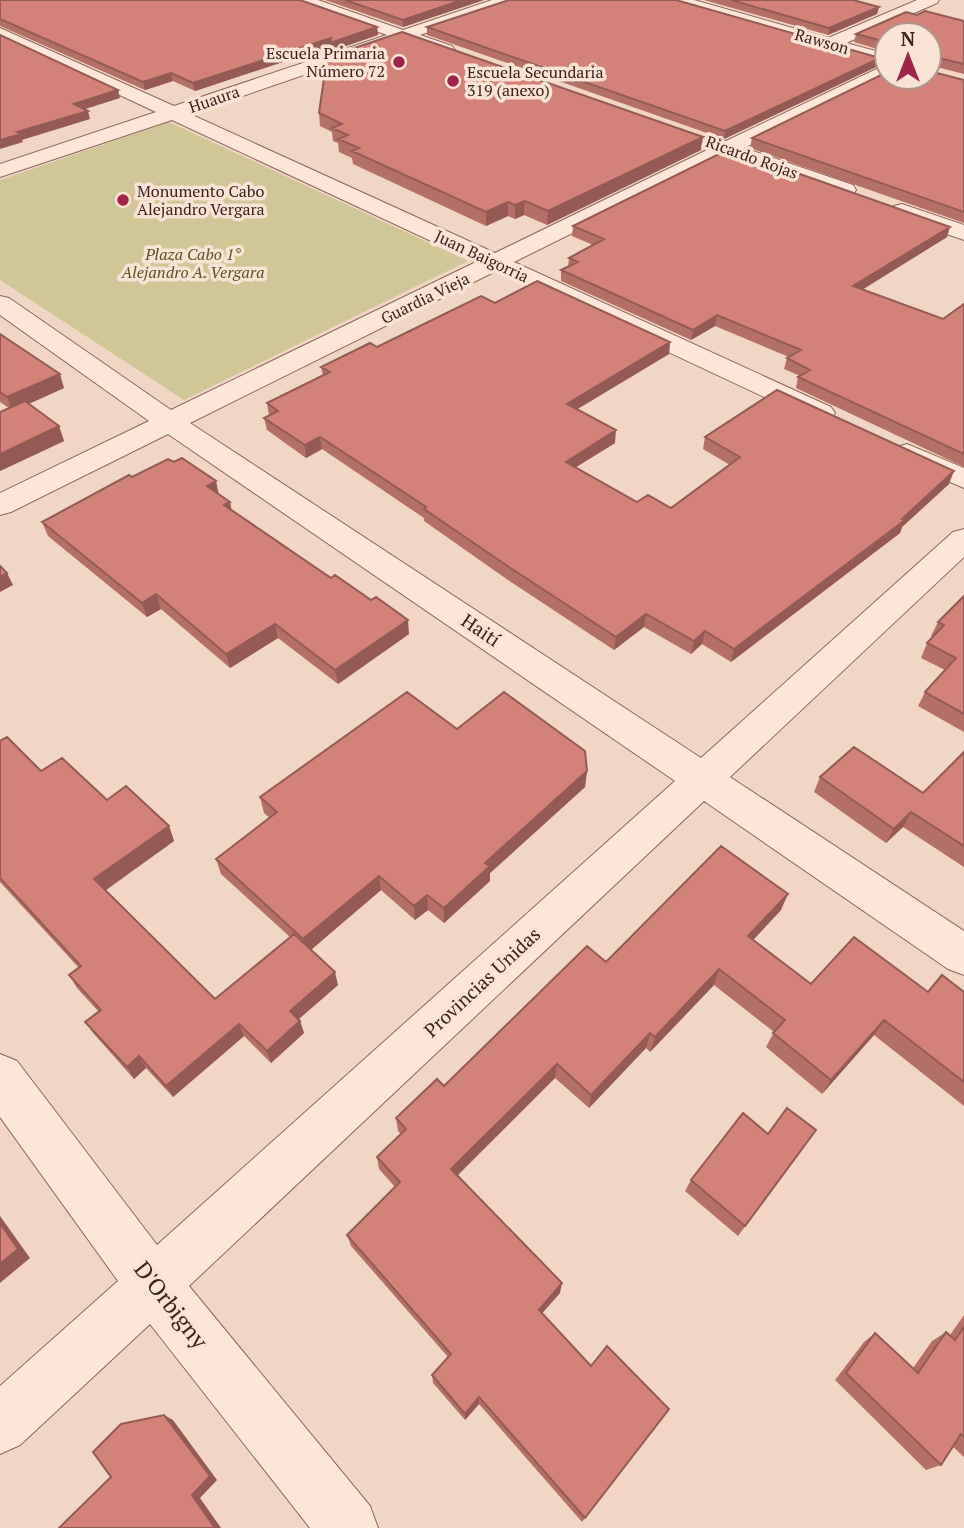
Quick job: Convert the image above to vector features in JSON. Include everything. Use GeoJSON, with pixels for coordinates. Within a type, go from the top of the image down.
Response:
{"type":"FeatureCollection","features":[{"type":"Feature","properties":{"kind":"street"},"geometry":{"type":"LineString","coordinates":[[302,0],[468,58]]}},
{"type":"Feature","properties":{"kind":"street","name":"Huaura"},"geometry":{"type":"LineString","coordinates":[[0,171],[508,0]]}},
{"type":"Feature","properties":{"kind":"street","name":"Rawson"},"geometry":{"type":"LineString","coordinates":[[676,0],[873,56]]}},
{"type":"Feature","properties":{"kind":"street"},"geometry":{"type":"LineString","coordinates":[[831,43],[931,0]]}},
{"type":"Feature","properties":{"kind":"street","name":"Juan Baigorria"},"geometry":{"type":"LineString","coordinates":[[0,33],[850,427]]}},
{"type":"Feature","properties":{"kind":"street","name":"Guardia Vieja"},"geometry":{"type":"LineString","coordinates":[[0,505],[873,77]]}},
{"type":"Feature","properties":{"kind":"street","name":"Ricardo Rojas"},"geometry":{"type":"LineString","coordinates":[[702,139],[859,195]]}},
{"type":"Feature","properties":{"kind":"street"},"geometry":{"type":"LineString","coordinates":[[885,205],[964,233]]}},
{"type":"Feature","properties":{"kind":"street","name":"Haití"},"geometry":{"type":"LineString","coordinates":[[0,303],[170,422],[964,955]]}},
{"type":"Feature","properties":{"kind":"street"},"geometry":{"type":"LineString","coordinates":[[888,444],[964,479]]}},
{"type":"Feature","properties":{"kind":"street","name":"Provincias Unidas"},"geometry":{"type":"LineString","coordinates":[[0,1425],[964,539]]}},
{"type":"Feature","properties":{"kind":"street","name":"D'Orbigny"},"geometry":{"type":"LineString","coordinates":[[0,1077],[153,1284],[348,1528]]}},
{"type":"Feature","properties":{"kind":"green space","name":"Plaza Cabo 1° Alejandro A. Vergara"},"geometry":{"type":"Polygon","coordinates":[[[169,122],[468,261],[184,400],[0,280],[0,180],[169,122]]]}},
{"type":"Feature","properties":{"kind":"building"},"geometry":{"type":"Polygon","coordinates":[[[0,0],[300,0],[377,27],[330,43],[331,38],[193,83],[171,73],[143,82],[0,19],[0,0]]]}},
{"type":"Feature","properties":{"kind":"building"},"geometry":{"type":"Polygon","coordinates":[[[345,0],[462,0],[403,20],[345,0]]]}},
{"type":"Feature","properties":{"kind":"building"},"geometry":{"type":"Polygon","coordinates":[[[509,0],[676,0],[873,56],[873,61],[725,131],[427,27],[509,0]]]}},
{"type":"Feature","properties":{"kind":"building"},"geometry":{"type":"Polygon","coordinates":[[[731,0],[853,0],[879,7],[829,28],[731,0]]]}},
{"type":"Feature","properties":{"kind":"building"},"geometry":{"type":"Polygon","coordinates":[[[925,11],[964,21],[964,64],[943,59],[943,21],[886,21],[906,12],[917,15],[925,11]]]}},
{"type":"Feature","properties":{"kind":"building"},"geometry":{"type":"Polygon","coordinates":[[[873,27],[873,38],[856,34],[873,27]]]}},
{"type":"Feature","properties":{"kind":"building"},"geometry":{"type":"Polygon","coordinates":[[[402,32],[703,137],[548,211],[525,201],[515,205],[508,202],[486,212],[352,151],[359,148],[338,139],[348,135],[332,128],[342,124],[319,113],[327,57],[402,32]]]}},
{"type":"Feature","properties":{"kind":"building"},"geometry":{"type":"Polygon","coordinates":[[[0,35],[118,90],[74,104],[88,111],[17,132],[21,134],[0,140],[0,35]]]}},
{"type":"Feature","properties":{"kind":"building"},"geometry":{"type":"Polygon","coordinates":[[[943,75],[964,80],[964,212],[752,138],[873,79],[873,91],[943,91],[943,75]]]}},
{"type":"Feature","properties":{"kind":"building"},"geometry":{"type":"Polygon","coordinates":[[[729,149],[950,227],[853,286],[943,319],[964,304],[964,454],[798,377],[810,370],[787,358],[801,350],[717,315],[693,330],[561,270],[578,262],[569,258],[604,239],[573,226],[729,149]]]}},
{"type":"Feature","properties":{"kind":"building"},"geometry":{"type":"Polygon","coordinates":[[[537,281],[670,342],[567,404],[616,430],[566,462],[637,502],[648,495],[671,508],[740,457],[705,437],[777,390],[954,471],[902,519],[905,520],[734,649],[705,631],[694,641],[646,614],[616,637],[320,437],[305,445],[264,418],[278,411],[267,403],[330,372],[321,367],[370,343],[377,347],[481,296],[495,303],[537,281]]]}},
{"type":"Feature","properties":{"kind":"building"},"geometry":{"type":"Polygon","coordinates":[[[0,334],[60,374],[7,397],[0,392],[0,334]]]}},
{"type":"Feature","properties":{"kind":"building"},"geometry":{"type":"Polygon","coordinates":[[[25,401],[59,426],[0,454],[0,412],[25,401]]]}},
{"type":"Feature","properties":{"kind":"building"},"geometry":{"type":"Polygon","coordinates":[[[182,458],[216,481],[207,486],[230,502],[224,505],[331,578],[335,575],[371,600],[376,597],[408,620],[335,670],[275,624],[226,654],[156,594],[142,603],[42,522],[129,475],[132,477],[168,459],[174,462],[182,458]]]}},
{"type":"Feature","properties":{"kind":"building"},"geometry":{"type":"Polygon","coordinates":[[[0,566],[7,573],[0,577],[0,566]]]}},
{"type":"Feature","properties":{"kind":"building"},"geometry":{"type":"Polygon","coordinates":[[[964,596],[964,714],[925,692],[956,658],[927,643],[944,625],[938,622],[964,596]]]}},
{"type":"Feature","properties":{"kind":"building"},"geometry":{"type":"Polygon","coordinates":[[[407,692],[457,729],[504,692],[585,751],[587,771],[485,863],[490,866],[444,908],[427,895],[414,906],[379,876],[303,939],[216,859],[277,812],[260,797],[407,692]]]}},
{"type":"Feature","properties":{"kind":"building"},"geometry":{"type":"Polygon","coordinates":[[[7,737],[41,771],[62,758],[107,800],[126,786],[169,826],[94,879],[215,999],[294,934],[335,972],[290,1011],[300,1021],[267,1051],[239,1024],[166,1086],[139,1056],[127,1067],[85,1022],[101,1010],[69,975],[81,966],[0,878],[0,741],[7,737]]]}},
{"type":"Feature","properties":{"kind":"building"},"geometry":{"type":"Polygon","coordinates":[[[854,747],[923,793],[964,752],[964,846],[911,812],[894,829],[820,777],[854,747]]]}},
{"type":"Feature","properties":{"kind":"building"},"geometry":{"type":"Polygon","coordinates":[[[721,846],[788,894],[748,936],[811,984],[854,937],[928,992],[942,975],[964,992],[964,1082],[884,1020],[831,1080],[773,1033],[785,1020],[719,969],[655,1037],[650,1033],[591,1095],[557,1064],[451,1169],[562,1283],[539,1310],[591,1366],[607,1346],[669,1409],[585,1518],[479,1397],[465,1414],[432,1375],[451,1354],[347,1235],[400,1182],[377,1157],[406,1129],[396,1118],[437,1079],[444,1086],[587,946],[606,962],[721,846]]]}},
{"type":"Feature","properties":{"kind":"building"},"geometry":{"type":"Polygon","coordinates":[[[787,1108],[816,1130],[745,1226],[691,1180],[743,1113],[768,1134],[787,1108]]]}},
{"type":"Feature","properties":{"kind":"building"},"geometry":{"type":"Polygon","coordinates":[[[0,1223],[18,1249],[0,1264],[0,1223]]]}},
{"type":"Feature","properties":{"kind":"building"},"geometry":{"type":"Polygon","coordinates":[[[964,1327],[964,1437],[961,1434],[941,1465],[846,1373],[875,1333],[918,1373],[946,1332],[955,1340],[964,1327]]]}},
{"type":"Feature","properties":{"kind":"building"},"geometry":{"type":"Polygon","coordinates":[[[164,1415],[210,1476],[192,1495],[215,1528],[59,1528],[111,1477],[93,1452],[121,1424],[164,1415]]]}},
{"type":"Feature","properties":{"kind":"place","name":"Escuela Primaria Número 72"},"geometry":{"type":"Point","coordinates":[399,62]}},
{"type":"Feature","properties":{"kind":"place","name":"Escuela Secundaria 319 (anexo)"},"geometry":{"type":"Point","coordinates":[453,81]}},
{"type":"Feature","properties":{"kind":"place","name":"Monumento Cabo Alejandro Vergara"},"geometry":{"type":"Point","coordinates":[123,200]}}]}
